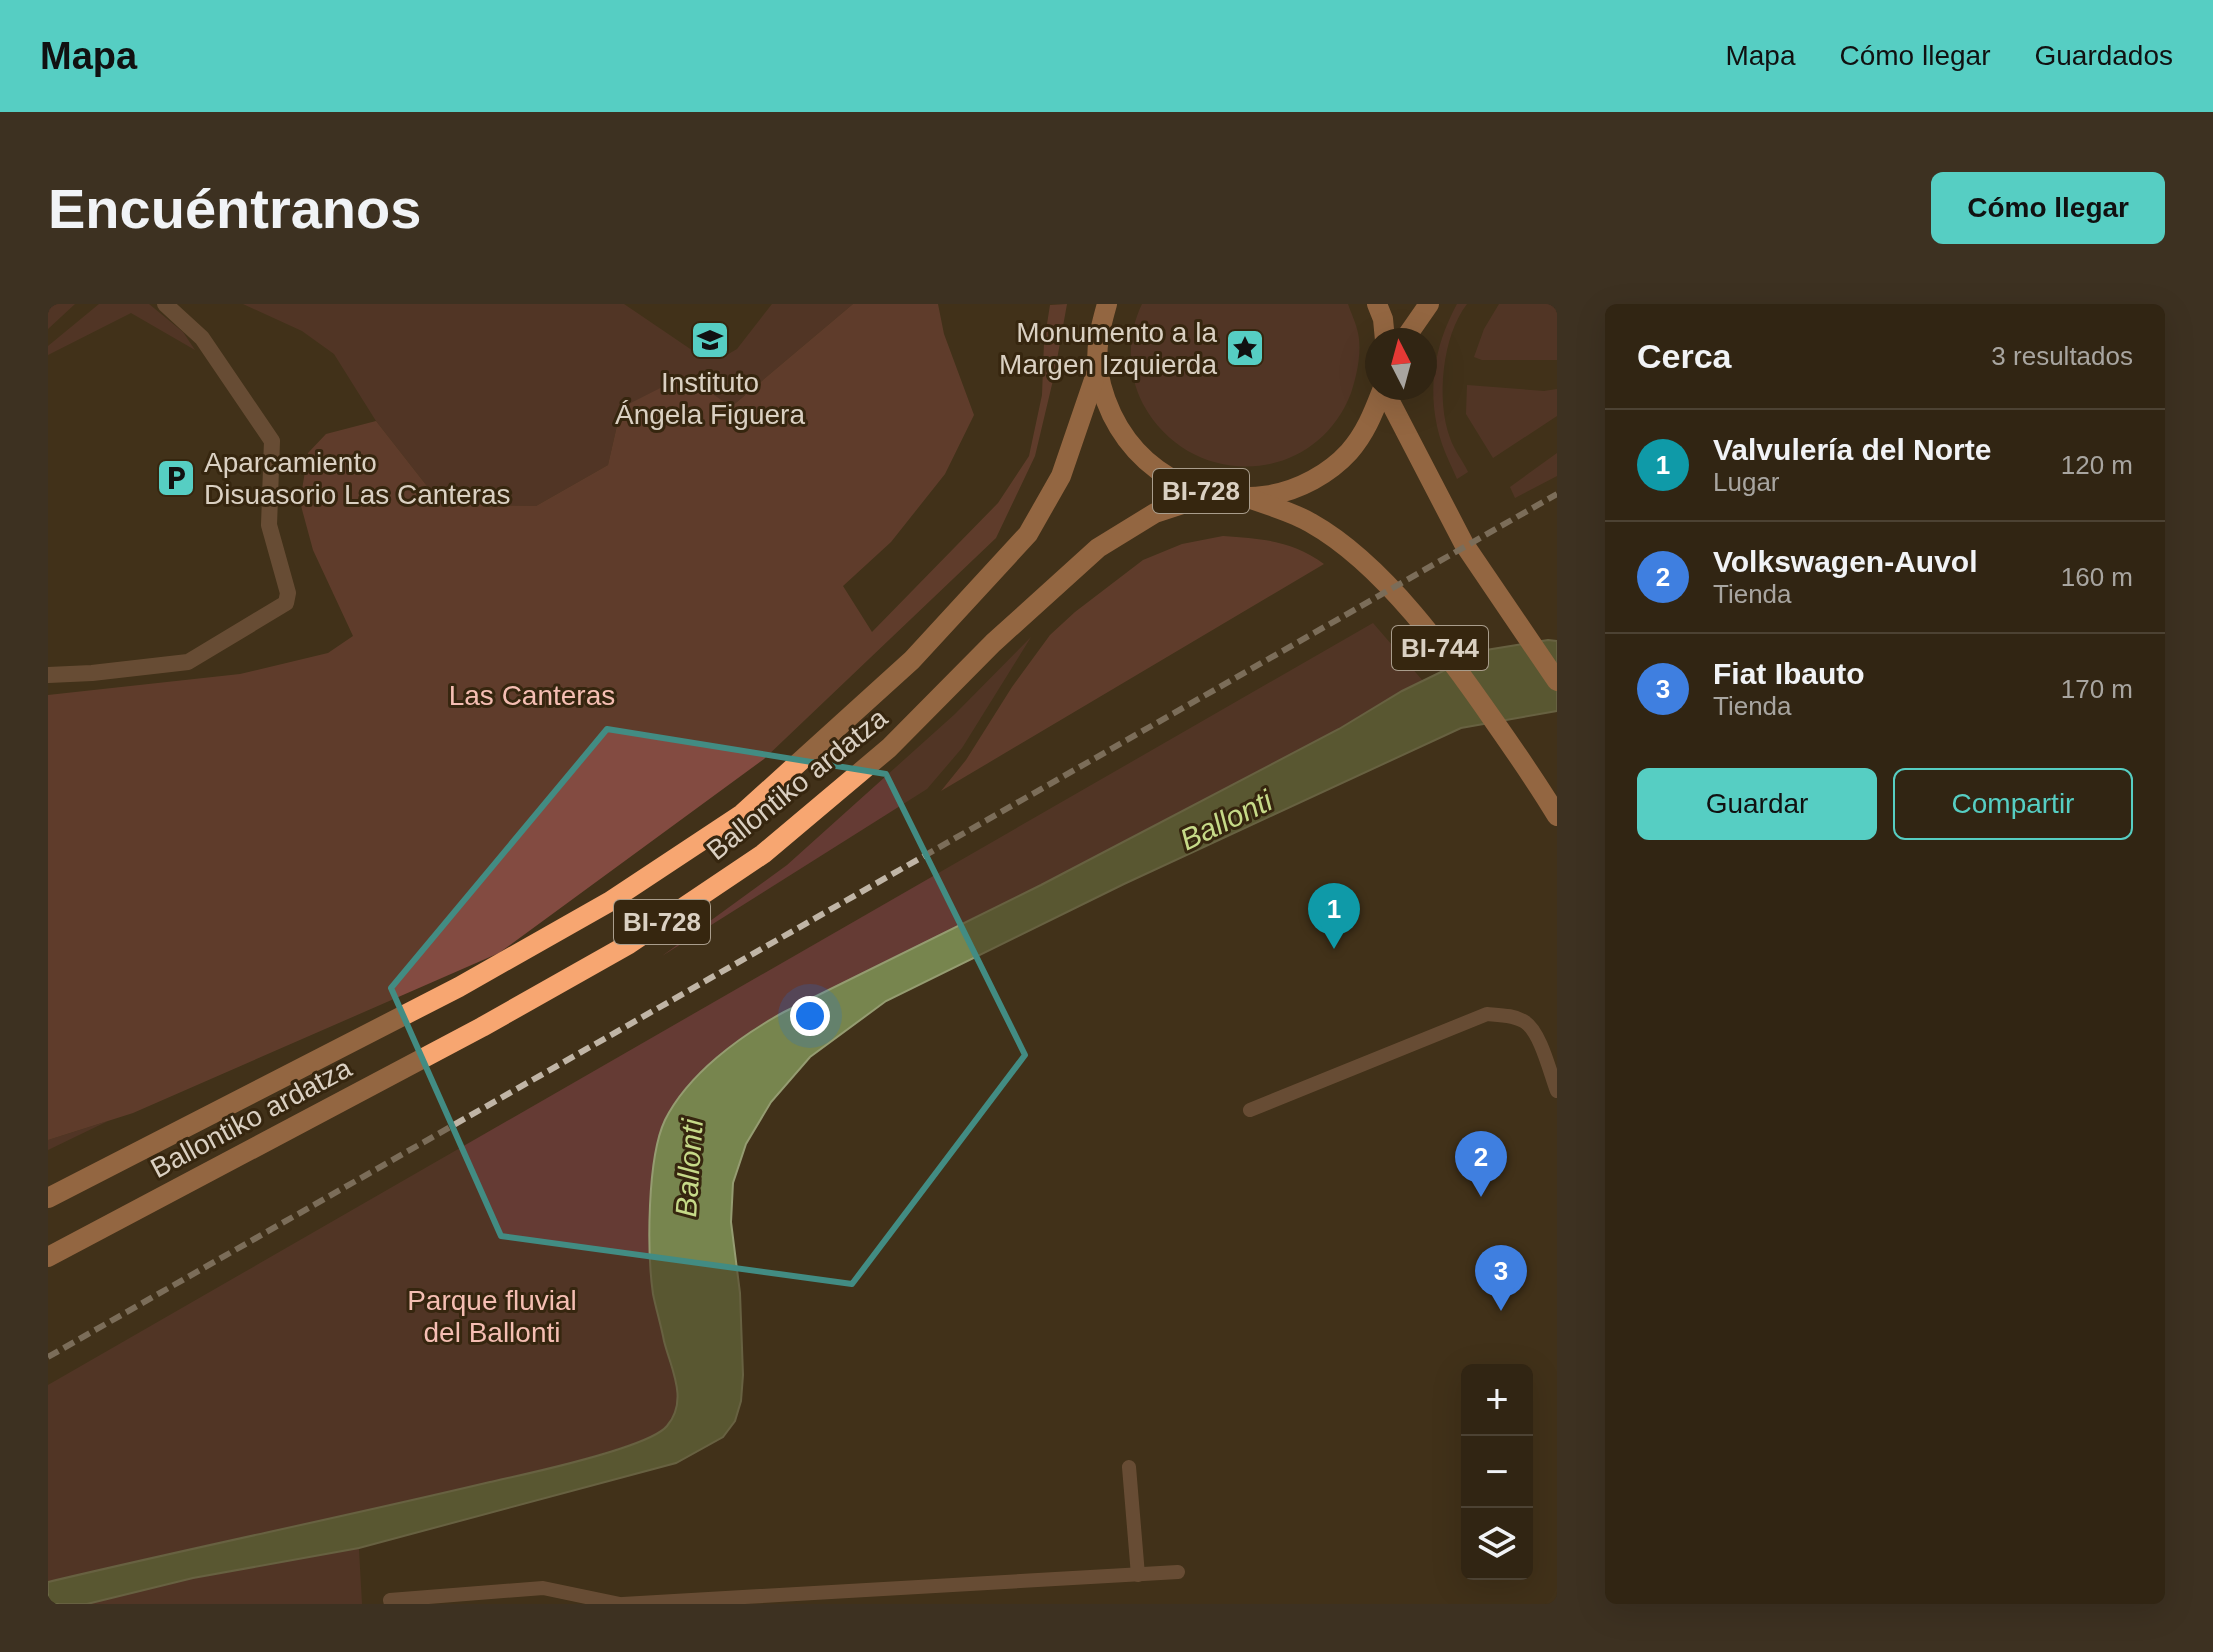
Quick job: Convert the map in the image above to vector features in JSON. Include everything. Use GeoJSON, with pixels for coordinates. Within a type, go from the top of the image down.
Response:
{"type":"FeatureCollection","features":[{"type":"Feature","properties":{"kind":"main road","name":"BI-728"},"geometry":{"type":"LineString","coordinates":[[1107,304],[1099,332],[1098,368],[1109,411],[1133,450],[1168,478],[1210,495],[1249,498],[1285,492],[1319,477],[1348,453],[1370,422],[1378,400]]}},
{"type":"Feature","properties":{"kind":"main road"},"geometry":{"type":"LineString","coordinates":[[1377,304],[1384,328]]}},
{"type":"Feature","properties":{"kind":"main road"},"geometry":{"type":"LineString","coordinates":[[1412,328],[1429,304]]}},
{"type":"Feature","properties":{"kind":"main road","name":"Ballontiko ardatza"},"geometry":{"type":"LineString","coordinates":[[48,1196],[459,987],[609,902],[742,814],[912,660],[1028,534],[1061,476],[1098,368]]}},
{"type":"Feature","properties":{"kind":"main road","name":"BI-744"},"geometry":{"type":"LineString","coordinates":[[1389,400],[1464,544],[1557,681]]}},
{"type":"Feature","properties":{"kind":"main road","name":"Ballontiko ardatza"},"geometry":{"type":"LineString","coordinates":[[48,1257],[468,1035],[629,944],[763,854],[889,748],[993,643],[1098,548],[1155,513],[1210,495]]}},
{"type":"Feature","properties":{"kind":"main road","name":"BI-744"},"geometry":{"type":"LineString","coordinates":[[1249,498],[1310,522],[1349,549],[1376,573],[1427,630],[1472,690],[1557,816]]}},
{"type":"Feature","properties":{"kind":"main road"},"geometry":{"type":"LineString","coordinates":[[48,1275],[75,1243]]}},
{"type":"Feature","properties":{"kind":"street"},"geometry":{"type":"LineString","coordinates":[[48,675],[188,662],[286,603],[288,593],[269,525],[272,441],[202,338],[165,304]]}},
{"type":"Feature","properties":{"kind":"lane"},"geometry":{"type":"LineString","coordinates":[[1250,1110],[1487,1014],[1524,1021],[1536,1033],[1557,1091]]}},
{"type":"Feature","properties":{"kind":"lane"},"geometry":{"type":"LineString","coordinates":[[1129,1467],[1138,1575]]}},
{"type":"Feature","properties":{"kind":"lane"},"geometry":{"type":"LineString","coordinates":[[391,1604],[390,1600],[543,1588],[622,1604],[1178,1572]]}},
{"type":"Feature","properties":{"kind":"highlighted area"},"geometry":{"type":"Polygon","coordinates":[[[607,729],[886,774],[1025,1055],[852,1284],[501,1236],[391,988],[607,729]]]}},
{"type":"Feature","properties":{"kind":"green space"},"geometry":{"type":"Polygon","coordinates":[[[48,304],[75,304],[48,329],[48,304]]]}},
{"type":"Feature","properties":{"kind":"green space"},"geometry":{"type":"Polygon","coordinates":[[[99,304],[149,304],[183,332],[195,350],[131,313],[48,355],[48,346],[99,304]]]}},
{"type":"Feature","properties":{"kind":"green space"},"geometry":{"type":"Polygon","coordinates":[[[243,304],[624,304],[705,359],[720,359],[737,349],[772,304],[853,304],[731,407],[621,408],[608,465],[536,506],[441,504],[376,421],[334,354],[302,331],[243,304]]]}},
{"type":"Feature","properties":{"kind":"green space","name":"Las Canteras"},"geometry":{"type":"Polygon","coordinates":[[[853,304],[938,304],[944,334],[974,415],[945,474],[891,542],[843,586],[872,632],[998,503],[1029,456],[1042,395],[1044,343],[1050,305],[1067,304],[1035,456],[996,538],[764,759],[499,953],[133,1113],[48,1140],[48,695],[240,674],[328,653],[353,636],[313,550],[300,502],[308,453],[326,434],[376,421],[441,504],[536,506],[608,465],[621,408],[686,375],[731,407],[853,304]]]}},
{"type":"Feature","properties":{"kind":"green space"},"geometry":{"type":"Polygon","coordinates":[[[1142,304],[1348,304],[1357,329],[1359,348],[1351,393],[1334,424],[1310,447],[1282,461],[1251,466],[1220,464],[1190,452],[1164,432],[1143,404],[1134,380],[1132,341],[1142,304]]]}},
{"type":"Feature","properties":{"kind":"green space"},"geometry":{"type":"Polygon","coordinates":[[[1457,304],[1467,304],[1452,333],[1444,369],[1446,423],[1454,447],[1468,472],[1457,479],[1437,426],[1434,400],[1437,400],[1437,355],[1457,304]]]}},
{"type":"Feature","properties":{"kind":"green space"},"geometry":{"type":"Polygon","coordinates":[[[1499,304],[1557,304],[1557,360],[1482,360],[1474,357],[1484,329],[1499,304]]]}},
{"type":"Feature","properties":{"kind":"green space"},"geometry":{"type":"Polygon","coordinates":[[[1467,385],[1544,391],[1557,389],[1557,416],[1493,458],[1466,414],[1467,385]]]}},
{"type":"Feature","properties":{"kind":"green space"},"geometry":{"type":"Polygon","coordinates":[[[1557,453],[1557,476],[1515,498],[1510,487],[1557,453]]]}},
{"type":"Feature","properties":{"kind":"green space"},"geometry":{"type":"Polygon","coordinates":[[[1223,536],[1288,545],[1324,564],[941,791],[966,760],[1012,687],[1050,635],[1075,612],[1143,560],[1182,544],[1223,536]]]}},
{"type":"Feature","properties":{"kind":"green space","name":"Parque fluvial del Ballonti"},"geometry":{"type":"Polygon","coordinates":[[[1373,623],[1423,681],[1339,729],[1041,885],[755,1028],[685,1090],[665,1121],[656,1154],[650,1229],[653,1292],[670,1365],[677,1381],[678,1405],[665,1429],[642,1441],[571,1463],[357,1514],[362,1604],[87,1604],[193,1578],[137,1561],[48,1582],[48,1385],[1373,623]]]}},
{"type":"Feature","properties":{"kind":"green space"},"geometry":{"type":"Polygon","coordinates":[[[1031,637],[962,748],[927,789],[662,956],[787,865],[955,714],[1031,637]]]}},
{"type":"Feature","properties":{"kind":"green space"},"geometry":{"type":"Polygon","coordinates":[[[108,1121],[48,1150],[48,1140],[108,1121]]]}},
{"type":"Feature","properties":{"kind":"water","name":"Ballonti"},"geometry":{"type":"Polygon","coordinates":[[[1557,641],[1557,711],[1461,728],[1124,884],[886,1001],[810,1057],[771,1102],[746,1144],[733,1183],[731,1222],[740,1293],[743,1375],[741,1401],[735,1421],[723,1437],[676,1463],[359,1548],[193,1578],[87,1604],[48,1604],[48,1582],[555,1467],[612,1452],[656,1434],[667,1426],[673,1416],[678,1395],[651,1276],[649,1231],[652,1181],[665,1120],[701,1072],[733,1045],[784,1012],[1041,885],[1339,729],[1402,691],[1486,650],[1557,641]]]}},
{"type":"Feature","properties":{"kind":"railway"},"geometry":{"type":"LineString","coordinates":[[48,1357],[1557,494]]}},
{"type":"Feature","properties":{"kind":"place","name":"Instituto Ángela Figuera"},"geometry":{"type":"Point","coordinates":[710,340]}},
{"type":"Feature","properties":{"kind":"place","name":"Monumento a la Margen Izquierda"},"geometry":{"type":"Point","coordinates":[1245,348]}},
{"type":"Feature","properties":{"kind":"place","name":"Aparcamiento Disuasorio Las Canteras"},"geometry":{"type":"Point","coordinates":[176,478]}},
{"type":"Feature","properties":{"kind":"place","name":"Valvulería del Norte"},"geometry":{"type":"Point","coordinates":[1334,949]}},
{"type":"Feature","properties":{"kind":"place","name":"Volkswagen-Auvol"},"geometry":{"type":"Point","coordinates":[1481,1197]}},
{"type":"Feature","properties":{"kind":"place","name":"Fiat Ibauto"},"geometry":{"type":"Point","coordinates":[1501,1311]}}]}
